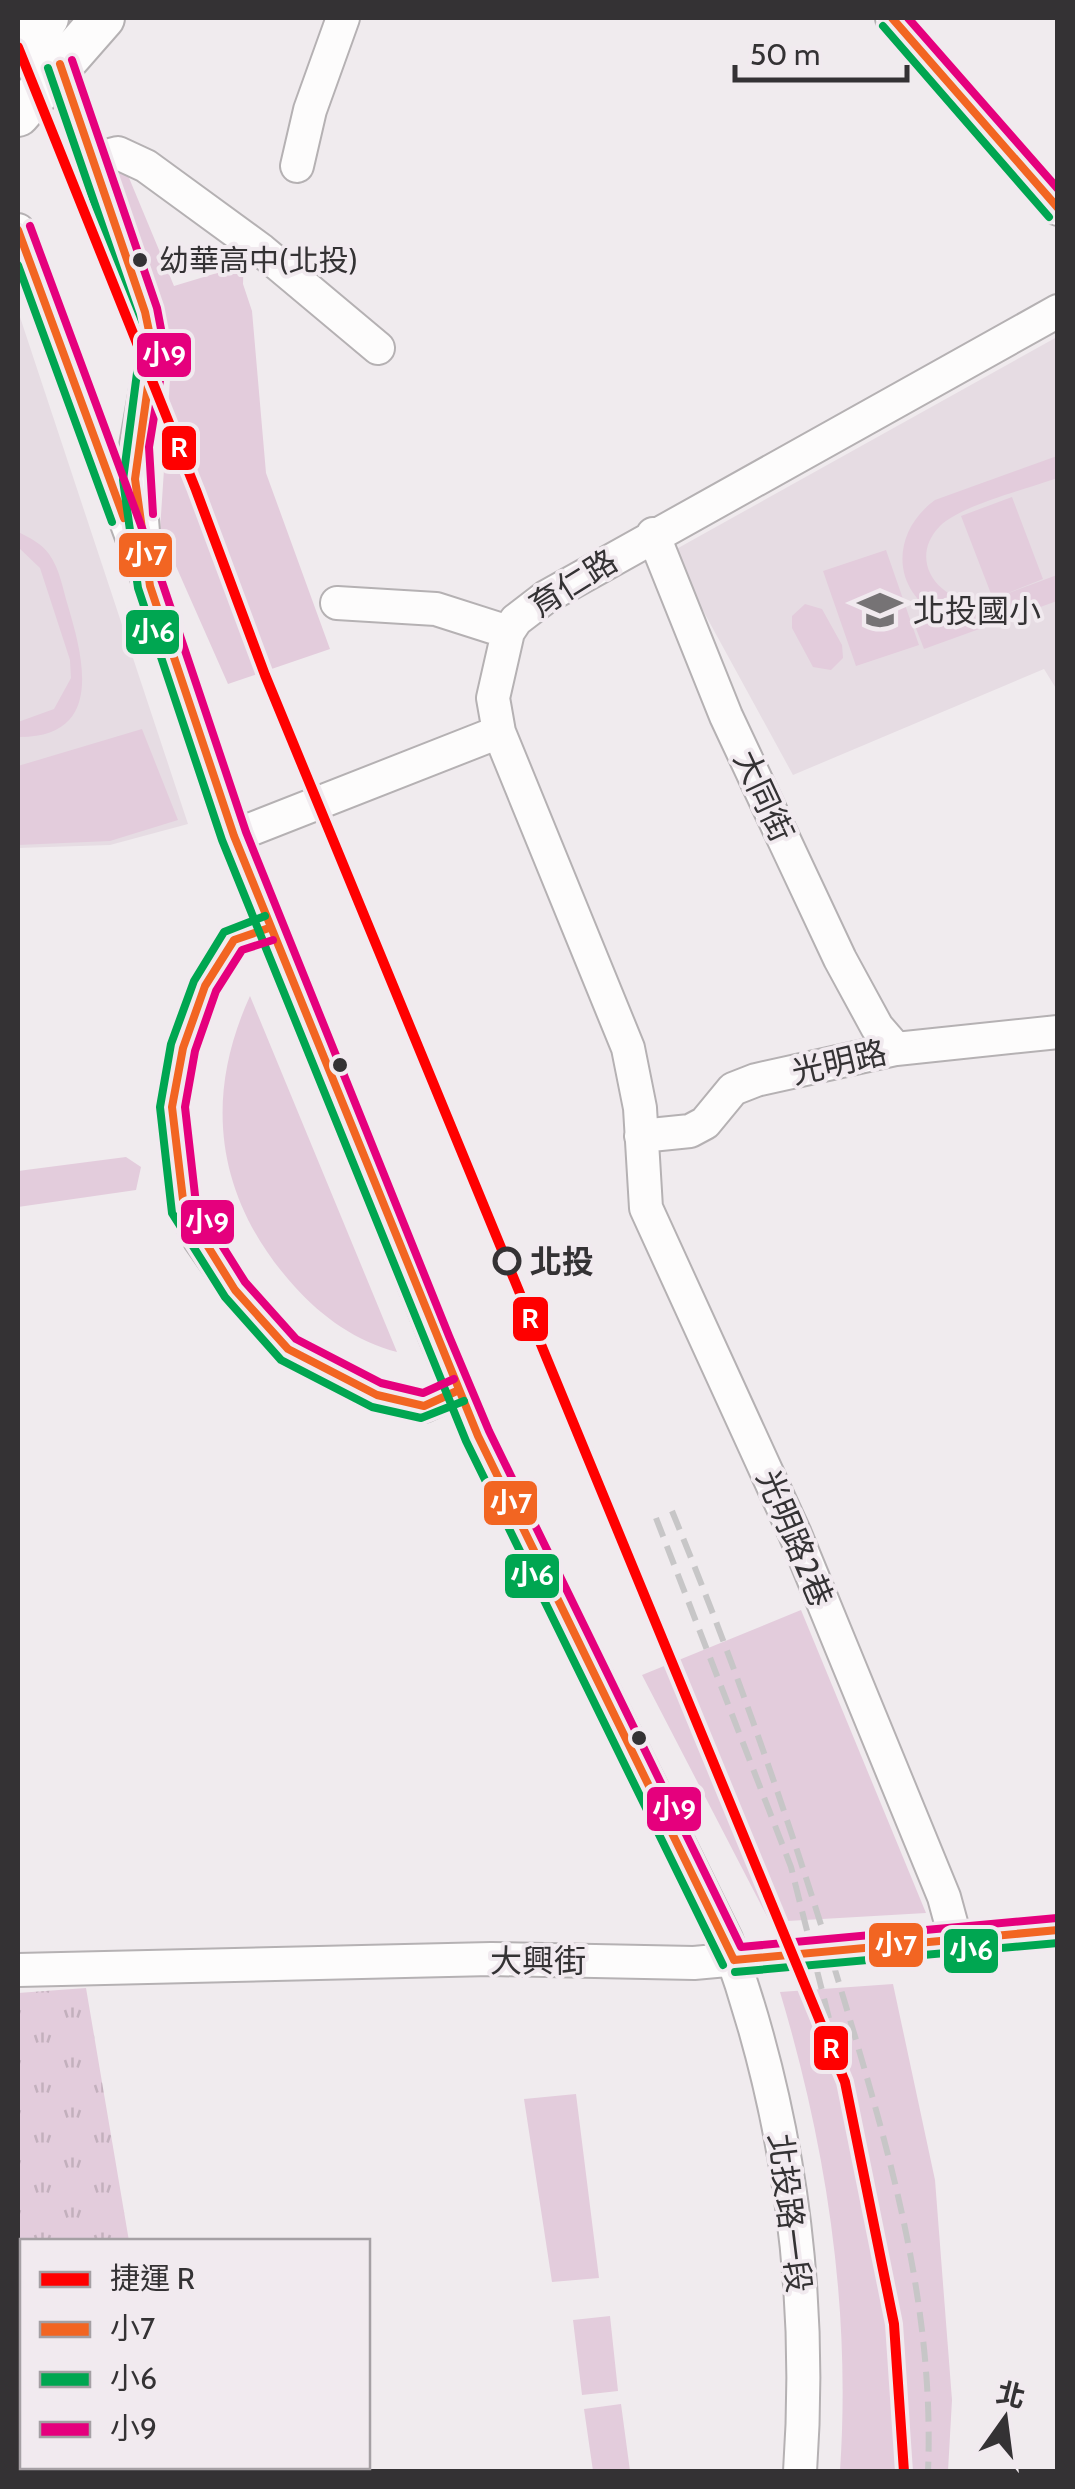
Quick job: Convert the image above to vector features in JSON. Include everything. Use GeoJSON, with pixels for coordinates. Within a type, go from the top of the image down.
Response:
{"type":"FeatureCollection","features":[{"type":"Feature","properties":{"kind":"main road"},"geometry":{"type":"LineString","coordinates":[[18,53],[48,18]]}},
{"type":"Feature","properties":{"kind":"main road"},"geometry":{"type":"LineString","coordinates":[[18,114],[104,18]]}},
{"type":"Feature","properties":{"kind":"street"},"geometry":{"type":"LineString","coordinates":[[58,18],[60,64],[145,312],[152,350],[136,479],[150,586]]}},
{"type":"Feature","properties":{"kind":"street"},"geometry":{"type":"LineString","coordinates":[[297,166],[310,110],[343,18]]}},
{"type":"Feature","properties":{"kind":"street"},"geometry":{"type":"LineString","coordinates":[[892,18],[1058,209]]}},
{"type":"Feature","properties":{"kind":"street"},"geometry":{"type":"LineString","coordinates":[[91,160],[118,152],[146,166],[261,250],[378,348]]}},
{"type":"Feature","properties":{"kind":"street"},"geometry":{"type":"LineString","coordinates":[[18,230],[150,586]]}},
{"type":"Feature","properties":{"kind":"street","name":"育仁路"},"geometry":{"type":"LineString","coordinates":[[641,1136],[628,1048],[499,732],[492,698],[508,632],[516,620],[546,596],[1058,311]]}},
{"type":"Feature","properties":{"kind":"street","name":"大同街"},"geometry":{"type":"LineString","coordinates":[[653,534],[726,716],[840,959],[878,1026],[896,1049]]}},
{"type":"Feature","properties":{"kind":"street","name":"北投路一段"},"geometry":{"type":"LineString","coordinates":[[150,586],[269,928],[459,1390],[734,1960],[766,2066],[790,2177],[806,2395],[800,2472]]}},
{"type":"Feature","properties":{"kind":"street"},"geometry":{"type":"LineString","coordinates":[[338,602],[436,609],[508,632]]}},
{"type":"Feature","properties":{"kind":"street"},"geometry":{"type":"LineString","coordinates":[[234,836],[499,732]]}},
{"type":"Feature","properties":{"kind":"street"},"geometry":{"type":"LineString","coordinates":[[269,928],[234,940],[206,986],[183,1048],[172,1107],[184,1208],[204,1248],[288,1349],[377,1396],[424,1406],[459,1390]]}},
{"type":"Feature","properties":{"kind":"street","name":"光明路"},"geometry":{"type":"LineString","coordinates":[[641,1136],[690,1131],[705,1123],[733,1089],[756,1080],[896,1049],[1058,1032]]}},
{"type":"Feature","properties":{"kind":"street","name":"光明路2巷"},"geometry":{"type":"LineString","coordinates":[[641,1136],[646,1208],[799,1544],[944,1898],[956,1942]]}},
{"type":"Feature","properties":{"kind":"street","name":"大興街"},"geometry":{"type":"LineString","coordinates":[[18,1970],[491,1959],[694,1964],[1058,1930]]}},
{"type":"Feature","properties":{"kind":"shaded area"},"geometry":{"type":"Polygon","coordinates":[[[18,311],[188,824],[110,845],[18,848],[18,311]]]}},
{"type":"Feature","properties":{"kind":"shaded area","name":"北投國小"},"geometry":{"type":"Polygon","coordinates":[[[1057,337],[1057,690],[1044,669],[793,775],[671,552],[1057,337]]]}},
{"type":"Feature","properties":{"kind":"green space"},"geometry":{"type":"Polygon","coordinates":[[[122,161],[174,286],[217,273],[223,245],[244,246],[243,284],[252,311],[266,473],[330,649],[228,684],[160,530],[171,364],[109,184],[109,176],[122,161]]]}},
{"type":"Feature","properties":{"kind":"green space"},"geometry":{"type":"Polygon","coordinates":[[[1057,456],[1057,478],[950,518],[930,541],[926,556],[936,582],[947,592],[961,599],[993,599],[961,516],[1012,497],[1043,579],[998,597],[1057,575],[1057,601],[924,649],[915,626],[942,617],[913,593],[902,562],[904,545],[920,513],[935,500],[1057,456]]]}},
{"type":"Feature","properties":{"kind":"green space"},"geometry":{"type":"Polygon","coordinates":[[[18,532],[43,547],[56,566],[82,671],[76,710],[64,725],[45,734],[18,737],[18,722],[54,709],[71,678],[70,660],[40,568],[18,547],[18,532]]]}},
{"type":"Feature","properties":{"kind":"green space"},"geometry":{"type":"Polygon","coordinates":[[[886,550],[919,645],[856,666],[823,571],[886,550]]]}},
{"type":"Feature","properties":{"kind":"green space"},"geometry":{"type":"Polygon","coordinates":[[[805,604],[822,609],[842,645],[843,658],[831,670],[813,667],[792,628],[792,616],[805,604]]]}},
{"type":"Feature","properties":{"kind":"green space"},"geometry":{"type":"Polygon","coordinates":[[[142,729],[178,820],[110,841],[18,845],[18,766],[142,729]]]}},
{"type":"Feature","properties":{"kind":"green space"},"geometry":{"type":"Polygon","coordinates":[[[250,996],[397,1352],[354,1335],[317,1308],[269,1254],[248,1220],[225,1149],[223,1112],[235,1035],[250,996]]]}},
{"type":"Feature","properties":{"kind":"green space"},"geometry":{"type":"Polygon","coordinates":[[[126,1157],[141,1167],[136,1190],[18,1207],[18,1171],[126,1157]]]}},
{"type":"Feature","properties":{"kind":"green space"},"geometry":{"type":"Polygon","coordinates":[[[801,1610],[926,1913],[770,1922],[642,1675],[801,1610]]]}},
{"type":"Feature","properties":{"kind":"green space"},"geometry":{"type":"Polygon","coordinates":[[[893,1984],[935,2180],[952,2400],[948,2471],[840,2471],[842,2349],[832,2229],[811,2110],[780,1992],[893,1984]]]}},
{"type":"Feature","properties":{"kind":"green space"},"geometry":{"type":"Polygon","coordinates":[[[86,1988],[129,2239],[20,2239],[20,2405],[18,2402],[18,1993],[86,1988]]]}},
{"type":"Feature","properties":{"kind":"green space"},"geometry":{"type":"Polygon","coordinates":[[[576,2094],[599,2278],[552,2282],[524,2099],[576,2094]]]}},
{"type":"Feature","properties":{"kind":"green space"},"geometry":{"type":"Polygon","coordinates":[[[610,2316],[618,2391],[582,2395],[573,2320],[610,2316]]]}},
{"type":"Feature","properties":{"kind":"green space"},"geometry":{"type":"Polygon","coordinates":[[[621,2404],[630,2471],[593,2471],[584,2409],[621,2404]]]}},
{"type":"Feature","properties":{"kind":"railway"},"geometry":{"type":"LineString","coordinates":[[672,1511],[782,1804],[890,2163],[916,2285],[924,2346],[928,2472]]}},
{"type":"Feature","properties":{"kind":"railway"},"geometry":{"type":"LineString","coordinates":[[656,1518],[791,1867],[845,2082]]}},
{"type":"Feature","properties":{"kind":"metro line","name":"R"},"geometry":{"type":"LineString","coordinates":[[18,47],[196,490],[265,675],[845,2082],[894,2324],[904,2472]]}},
{"type":"Feature","properties":{"kind":"transit line","name":"小7"},"geometry":{"type":"LineString","coordinates":[[892,18],[1058,208]]}},
{"type":"Feature","properties":{"kind":"transit line","name":"小9"},"geometry":{"type":"LineString","coordinates":[[908,18],[1058,189]]}},
{"type":"Feature","properties":{"kind":"transit line","name":"小6"},"geometry":{"type":"LineString","coordinates":[[883,26],[1049,217]]}},
{"type":"Feature","properties":{"kind":"transit line","name":"小9"},"geometry":{"type":"LineString","coordinates":[[72,60],[157,308],[165,350],[149,447],[153,514]]}},
{"type":"Feature","properties":{"kind":"transit line","name":"小7"},"geometry":{"type":"LineString","coordinates":[[60,64],[145,312],[153,350],[135,479],[150,586],[234,836],[478,1436],[734,1960]]}},
{"type":"Feature","properties":{"kind":"transit line","name":"小6"},"geometry":{"type":"LineString","coordinates":[[48,68],[133,315],[140,350],[123,480],[138,588],[222,840],[466,1441],[723,1965]]}},
{"type":"Feature","properties":{"kind":"transit line","name":"小9"},"geometry":{"type":"LineString","coordinates":[[30,226],[162,582],[246,832],[449,1336],[489,1431],[741,1947],[1057,1918]]}},
{"type":"Feature","properties":{"kind":"transit line","name":"小7"},"geometry":{"type":"LineString","coordinates":[[18,230],[124,518]]}},
{"type":"Feature","properties":{"kind":"transit line","name":"小6"},"geometry":{"type":"LineString","coordinates":[[18,265],[112,522]]}},
{"type":"Feature","properties":{"kind":"transit line","name":"小6"},"geometry":{"type":"LineString","coordinates":[[265,916],[224,932],[194,981],[171,1044],[160,1107],[172,1213],[225,1297],[281,1360],[372,1407],[421,1418],[464,1401]]}},
{"type":"Feature","properties":{"kind":"transit line","name":"小7"},"geometry":{"type":"LineString","coordinates":[[269,928],[234,940],[205,986],[183,1048],[172,1107],[184,1208],[235,1290],[288,1349],[377,1395],[424,1406],[459,1390]]}},
{"type":"Feature","properties":{"kind":"transit line","name":"小9"},"geometry":{"type":"LineString","coordinates":[[273,940],[242,950],[216,991],[195,1051],[185,1107],[196,1204],[245,1282],[296,1339],[381,1383],[423,1393],[454,1379]]}},
{"type":"Feature","properties":{"kind":"transit line","name":"小7"},"geometry":{"type":"LineString","coordinates":[[734,1960],[1058,1930]]}},
{"type":"Feature","properties":{"kind":"transit line","name":"小6"},"geometry":{"type":"LineString","coordinates":[[735,1972],[1058,1943]]}},
{"type":"Feature","properties":{"kind":"place","name":"幼華高中(北投)"},"geometry":{"type":"Point","coordinates":[140,260]}},
{"type":"Feature","properties":{"kind":"place","name":"北投國小"},"geometry":{"type":"Point","coordinates":[880,610]}},
{"type":"Feature","properties":{"kind":"place","name":"北投"},"geometry":{"type":"Point","coordinates":[507,1261]}}]}
